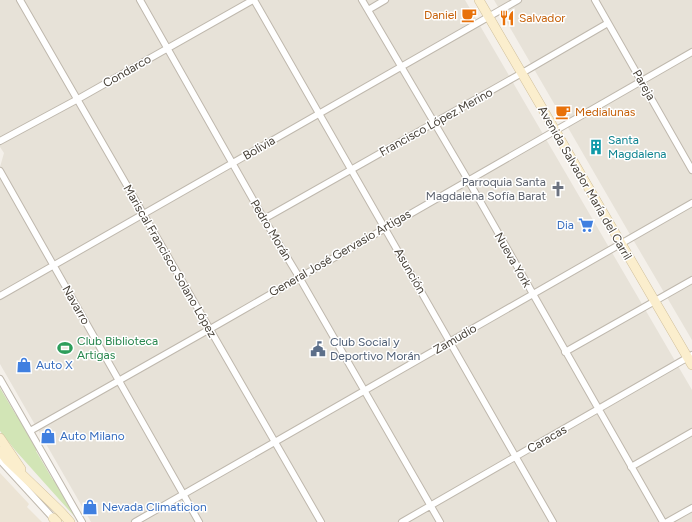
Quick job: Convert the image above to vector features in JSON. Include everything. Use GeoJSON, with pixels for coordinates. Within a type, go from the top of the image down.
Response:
{"type":"FeatureCollection","features":[{"type":"Feature","properties":{"kind":"main road","name":"Avenida Salvador María del Carril"},"geometry":{"type":"LineString","coordinates":[[480,0],[620,243],[691,359]]}},
{"type":"Feature","properties":{"kind":"main road"},"geometry":{"type":"LineString","coordinates":[[0,438],[31,484]]}},
{"type":"Feature","properties":{"kind":"main road"},"geometry":{"type":"LineString","coordinates":[[0,451],[7,460],[70,522]]}},
{"type":"Feature","properties":{"kind":"street","name":"Mariscal Francisco Solano López"},"geometry":{"type":"LineString","coordinates":[[20,0],[321,522]]}},
{"type":"Feature","properties":{"kind":"street","name":"Pedro Morán"},"geometry":{"type":"LineString","coordinates":[[140,0],[264,219],[440,522]]}},
{"type":"Feature","properties":{"kind":"street","name":"Condarco"},"geometry":{"type":"LineString","coordinates":[[0,141],[254,0]]}},
{"type":"Feature","properties":{"kind":"street","name":"Asunción"},"geometry":{"type":"LineString","coordinates":[[254,0],[553,522]]}},
{"type":"Feature","properties":{"kind":"street","name":"Nueva York"},"geometry":{"type":"LineString","coordinates":[[362,0],[468,180],[663,522]]}},
{"type":"Feature","properties":{"kind":"street"},"geometry":{"type":"LineString","coordinates":[[368,10],[385,0]]}},
{"type":"Feature","properties":{"kind":"street","name":"Bolivia"},"geometry":{"type":"LineString","coordinates":[[0,296],[518,0]]}},
{"type":"Feature","properties":{"kind":"street","name":"Pareja"},"geometry":{"type":"LineString","coordinates":[[595,0],[692,170]]}},
{"type":"Feature","properties":{"kind":"street","name":"Francisco López Merino"},"geometry":{"type":"LineString","coordinates":[[264,219],[608,23]]}},
{"type":"Feature","properties":{"kind":"street","name":"General José Gervasio Artigas"},"geometry":{"type":"LineString","coordinates":[[30,431],[692,52]]}},
{"type":"Feature","properties":{"kind":"street","name":"Navarro"},"geometry":{"type":"LineString","coordinates":[[0,171],[199,522]]}},
{"type":"Feature","properties":{"kind":"street","name":"Zamudio"},"geometry":{"type":"LineString","coordinates":[[135,522],[274,441],[450,342],[532,293],[692,203]]}},
{"type":"Feature","properties":{"kind":"street"},"geometry":{"type":"LineString","coordinates":[[565,352],[692,280]]}},
{"type":"Feature","properties":{"kind":"street","name":"Caracas"},"geometry":{"type":"LineString","coordinates":[[402,522],[598,409],[691,359]]}},
{"type":"Feature","properties":{"kind":"street"},"geometry":{"type":"LineString","coordinates":[[0,378],[82,522]]}},
{"type":"Feature","properties":{"kind":"street"},"geometry":{"type":"LineString","coordinates":[[631,467],[692,432]]}},
{"type":"Feature","properties":{"kind":"street"},"geometry":{"type":"LineString","coordinates":[[0,460],[55,520]]}},
{"type":"Feature","properties":{"kind":"street"},"geometry":{"type":"LineString","coordinates":[[667,522],[692,508]]}},
{"type":"Feature","properties":{"kind":"shaded area"},"geometry":{"type":"Polygon","coordinates":[[[0,0],[465,0],[692,390],[692,522],[91,522],[0,364],[0,167],[4,153],[0,147],[0,0]]]}},
{"type":"Feature","properties":{"kind":"shaded area"},"geometry":{"type":"Polygon","coordinates":[[[494,0],[692,0],[692,340],[628,231],[494,0]]]}},
{"type":"Feature","properties":{"kind":"shaded area"},"geometry":{"type":"Polygon","coordinates":[[[0,473],[29,504],[27,507],[42,522],[0,522],[0,473]]]}},
{"type":"Feature","properties":{"kind":"green space"},"geometry":{"type":"Polygon","coordinates":[[[0,388],[16,415],[18,414],[38,449],[36,451],[53,480],[56,479],[75,517],[0,431],[0,388]]]}},
{"type":"Feature","properties":{"kind":"place","name":"Daniel"},"geometry":{"type":"Point","coordinates":[469,15]}},
{"type":"Feature","properties":{"kind":"place","name":"Salvador"},"geometry":{"type":"Point","coordinates":[507,18]}},
{"type":"Feature","properties":{"kind":"place","name":"Medialunas"},"geometry":{"type":"Point","coordinates":[563,112]}},
{"type":"Feature","properties":{"kind":"place","name":"Santa Magdalena"},"geometry":{"type":"Point","coordinates":[596,147]}},
{"type":"Feature","properties":{"kind":"place","name":"Parroquia Santa Magdalena Sofía Barat"},"geometry":{"type":"Point","coordinates":[558,189]}},
{"type":"Feature","properties":{"kind":"place","name":"Dia"},"geometry":{"type":"Point","coordinates":[586,225]}},
{"type":"Feature","properties":{"kind":"place","name":"Club Biblioteca Artigas"},"geometry":{"type":"Point","coordinates":[65,348]}},
{"type":"Feature","properties":{"kind":"place","name":"Club Social y Deportivo Morán"},"geometry":{"type":"Point","coordinates":[318,349]}},
{"type":"Feature","properties":{"kind":"place","name":"Auto X"},"geometry":{"type":"Point","coordinates":[24,365]}},
{"type":"Feature","properties":{"kind":"place","name":"Auto Milano"},"geometry":{"type":"Point","coordinates":[48,436]}},
{"type":"Feature","properties":{"kind":"place","name":"Nevada Climaticion"},"geometry":{"type":"Point","coordinates":[90,507]}}]}
